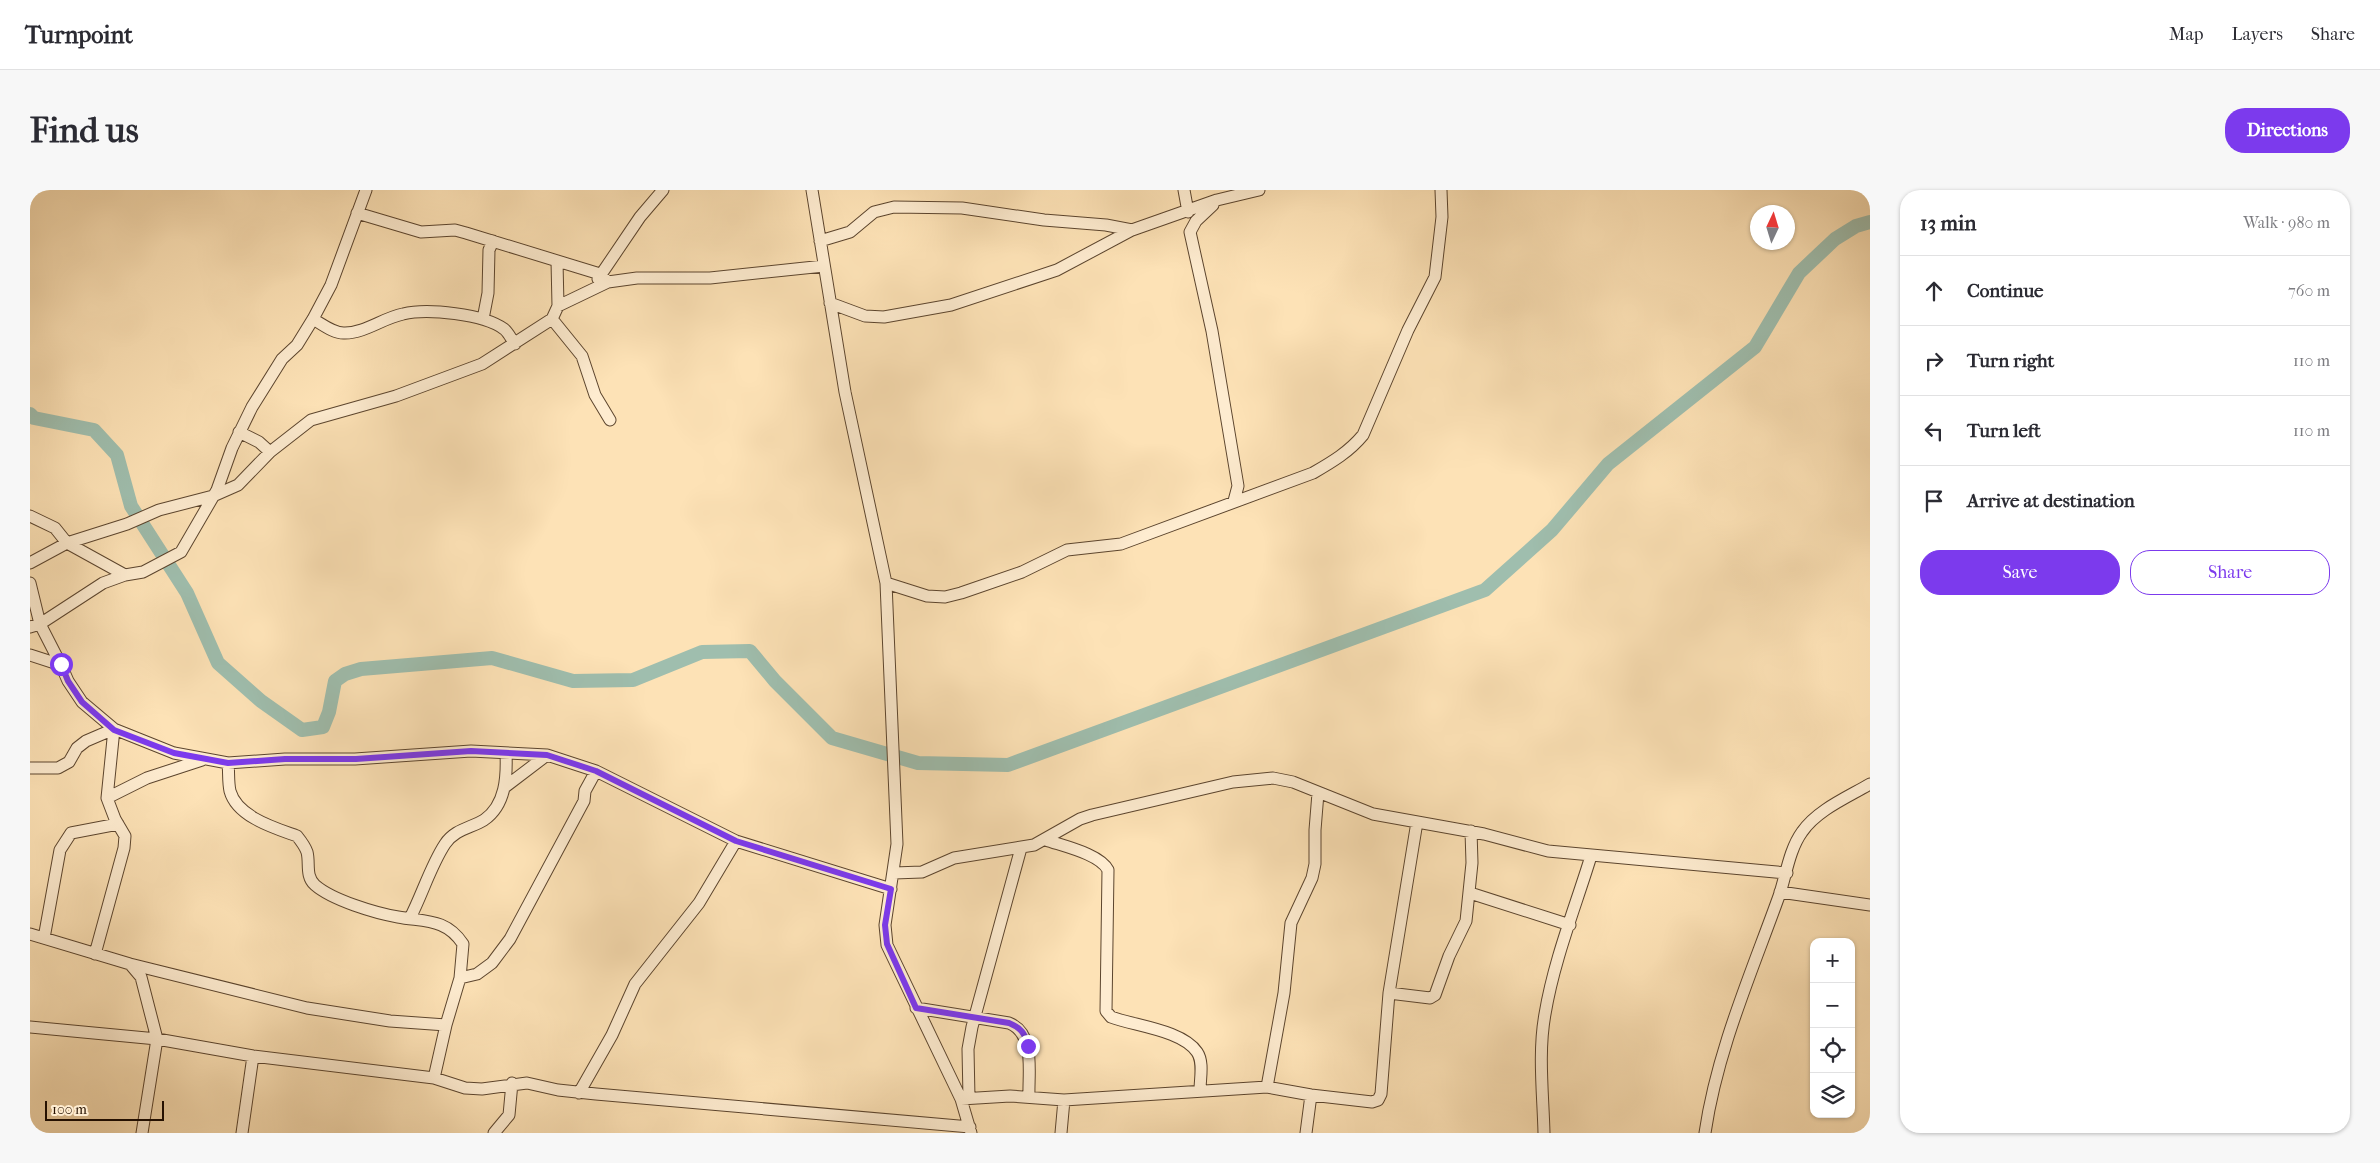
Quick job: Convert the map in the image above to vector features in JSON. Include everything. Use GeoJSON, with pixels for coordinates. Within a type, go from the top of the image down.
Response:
{"type":"FeatureCollection","features":[{"type":"Feature","properties":{"kind":"street"},"geometry":{"type":"LineString","coordinates":[[35,626],[103,583],[125,575],[143,572],[181,552],[213,496],[240,432],[282,359],[297,345],[314,319],[330,285],[366,190]]}},
{"type":"Feature","properties":{"kind":"street"},"geometry":{"type":"LineString","coordinates":[[558,306],[592,291],[604,278],[640,217],[663,190]]}},
{"type":"Feature","properties":{"kind":"street"},"geometry":{"type":"LineString","coordinates":[[812,190],[845,392],[886,584],[897,844],[885,925],[887,944],[916,1008],[965,1098]]}},
{"type":"Feature","properties":{"kind":"street"},"geometry":{"type":"LineString","coordinates":[[1184,190],[1188,212]]}},
{"type":"Feature","properties":{"kind":"street"},"geometry":{"type":"LineString","coordinates":[[830,303],[865,316],[884,317],[951,305],[1057,270],[1132,230],[1188,212],[1217,200],[1259,190]]}},
{"type":"Feature","properties":{"kind":"street"},"geometry":{"type":"LineString","coordinates":[[886,584],[927,596],[945,597],[1022,572],[1067,550],[1120,544],[1313,473],[1353,447],[1363,435],[1408,330],[1435,276],[1441,233],[1441,190]]}},
{"type":"Feature","properties":{"kind":"street"},"geometry":{"type":"LineString","coordinates":[[1217,200],[1196,221],[1190,232],[1212,331],[1238,486],[1234,501]]}},
{"type":"Feature","properties":{"kind":"street"},"geometry":{"type":"LineString","coordinates":[[820,241],[850,232],[874,212],[894,207],[962,208],[1044,220],[1106,225],[1132,230]]}},
{"type":"Feature","properties":{"kind":"street"},"geometry":{"type":"LineString","coordinates":[[357,213],[421,232],[455,230],[557,261],[604,278],[710,278],[824,266]]}},
{"type":"Feature","properties":{"kind":"street"},"geometry":{"type":"LineString","coordinates":[[483,319],[488,293],[489,250],[493,241]]}},
{"type":"Feature","properties":{"kind":"street"},"geometry":{"type":"LineString","coordinates":[[30,563],[68,544],[127,524],[159,510],[213,496],[238,485],[270,452],[311,420],[376,402],[454,376],[482,364],[552,319],[558,306],[557,261]]}},
{"type":"Feature","properties":{"kind":"street"},"geometry":{"type":"LineString","coordinates":[[314,319],[343,334],[356,332],[405,313],[453,314],[483,319],[502,328],[508,333],[515,344]]}},
{"type":"Feature","properties":{"kind":"street"},"geometry":{"type":"LineString","coordinates":[[552,319],[582,356],[595,395],[610,420]]}},
{"type":"Feature","properties":{"kind":"street"},"geometry":{"type":"LineString","coordinates":[[240,432],[259,442],[270,452]]}},
{"type":"Feature","properties":{"kind":"street"},"geometry":{"type":"LineString","coordinates":[[30,516],[55,528],[68,544],[125,575]]}},
{"type":"Feature","properties":{"kind":"street"},"geometry":{"type":"LineString","coordinates":[[30,583],[35,626],[61,664],[68,681],[82,702],[114,730],[174,753],[202,760],[228,763],[285,759],[356,759],[471,751],[547,755],[596,771],[736,841],[891,889]]}},
{"type":"Feature","properties":{"kind":"street"},"geometry":{"type":"LineString","coordinates":[[30,655],[61,664]]}},
{"type":"Feature","properties":{"kind":"street"},"geometry":{"type":"LineString","coordinates":[[30,768],[58,768],[69,762],[77,748],[86,741],[114,730]]}},
{"type":"Feature","properties":{"kind":"street"},"geometry":{"type":"LineString","coordinates":[[95,954],[124,848],[125,836],[107,798],[114,730]]}},
{"type":"Feature","properties":{"kind":"street"},"geometry":{"type":"LineString","coordinates":[[410,918],[445,843],[459,830],[485,819],[502,798],[505,787],[506,753]]}},
{"type":"Feature","properties":{"kind":"street"},"geometry":{"type":"LineString","coordinates":[[505,787],[547,755]]}},
{"type":"Feature","properties":{"kind":"street"},"geometry":{"type":"LineString","coordinates":[[107,798],[147,778],[202,760]]}},
{"type":"Feature","properties":{"kind":"street"},"geometry":{"type":"LineString","coordinates":[[228,763],[229,790],[233,798],[247,813],[276,829],[297,836],[307,854],[308,872],[313,884],[353,904],[397,917],[434,923],[457,934],[463,944],[460,978],[446,1025],[434,1078]]}},
{"type":"Feature","properties":{"kind":"street"},"geometry":{"type":"LineString","coordinates":[[460,978],[477,974],[492,963],[510,939],[584,801],[585,791],[596,771]]}},
{"type":"Feature","properties":{"kind":"street"},"geometry":{"type":"LineString","coordinates":[[894,873],[922,872],[954,858],[1021,848],[1046,840],[1080,819],[1092,815],[1233,782],[1273,778],[1293,782],[1373,814],[1471,831],[1548,850],[1592,856],[1787,873]]}},
{"type":"Feature","properties":{"kind":"street"},"geometry":{"type":"LineString","coordinates":[[1705,1133],[1709,1104],[1723,1054],[1802,831],[1817,816],[1870,784]]}},
{"type":"Feature","properties":{"kind":"street"},"geometry":{"type":"LineString","coordinates":[[1267,1087],[1284,993],[1291,923],[1312,878],[1315,864],[1318,793]]}},
{"type":"Feature","properties":{"kind":"street"},"geometry":{"type":"LineString","coordinates":[[965,1098],[1028,1097],[1064,1100],[1267,1087],[1311,1095],[1372,1102],[1378,1100],[1381,1094],[1389,993],[1417,822]]}},
{"type":"Feature","properties":{"kind":"street"},"geometry":{"type":"LineString","coordinates":[[44,938],[60,850],[66,839],[72,833],[118,824]]}},
{"type":"Feature","properties":{"kind":"street"},"geometry":{"type":"LineString","coordinates":[[1389,993],[1430,998],[1435,995],[1449,956],[1466,921],[1470,893],[1471,831]]}},
{"type":"Feature","properties":{"kind":"street"},"geometry":{"type":"LineString","coordinates":[[1046,840],[1097,858],[1104,863],[1108,870],[1106,1011],[1111,1017],[1168,1034],[1189,1044],[1198,1053],[1201,1064],[1200,1090]]}},
{"type":"Feature","properties":{"kind":"street"},"geometry":{"type":"LineString","coordinates":[[579,1093],[612,1036],[635,984],[699,903],[736,841]]}},
{"type":"Feature","properties":{"kind":"street"},"geometry":{"type":"LineString","coordinates":[[30,1027],[157,1039],[253,1056],[434,1078],[465,1088],[482,1089],[512,1083],[527,1083],[579,1093],[970,1130],[965,1098],[968,1049],[974,1017],[1021,848]]}},
{"type":"Feature","properties":{"kind":"street"},"geometry":{"type":"LineString","coordinates":[[1544,1133],[1542,1053],[1544,1015],[1554,971],[1592,856]]}},
{"type":"Feature","properties":{"kind":"street"},"geometry":{"type":"LineString","coordinates":[[1780,892],[1870,905]]}},
{"type":"Feature","properties":{"kind":"street"},"geometry":{"type":"LineString","coordinates":[[1470,893],[1570,925]]}},
{"type":"Feature","properties":{"kind":"street"},"geometry":{"type":"LineString","coordinates":[[30,934],[130,964],[323,1011],[390,1021],[446,1025]]}},
{"type":"Feature","properties":{"kind":"street"},"geometry":{"type":"LineString","coordinates":[[130,964],[141,977],[157,1039],[142,1133]]}},
{"type":"Feature","properties":{"kind":"street"},"geometry":{"type":"LineString","coordinates":[[916,1008],[1009,1023],[1019,1027],[1026,1035],[1028,1097]]}},
{"type":"Feature","properties":{"kind":"street"},"geometry":{"type":"LineString","coordinates":[[242,1133],[253,1056]]}},
{"type":"Feature","properties":{"kind":"street"},"geometry":{"type":"LineString","coordinates":[[494,1133],[509,1115],[512,1083]]}},
{"type":"Feature","properties":{"kind":"street"},"geometry":{"type":"LineString","coordinates":[[1306,1133],[1311,1095]]}},
{"type":"Feature","properties":{"kind":"street"},"geometry":{"type":"LineString","coordinates":[[1061,1133],[1064,1100]]}},
{"type":"Feature","properties":{"kind":"waterway"},"geometry":{"type":"LineString","coordinates":[[30,414],[34,418],[94,430],[117,455],[131,506],[187,593],[218,663],[261,701],[302,730],[323,727],[329,712],[335,681],[345,674],[361,669],[492,658],[573,681],[633,680],[702,652],[750,651],[775,681],[832,738],[918,763],[1008,765],[1485,590],[1552,530],[1608,464],[1755,347],[1799,273],[1835,239],[1856,226],[1870,222]]}},
{"type":"Feature","properties":{"kind":"route"},"geometry":{"type":"LineString","coordinates":[[61,664],[68,681],[82,702],[114,730],[174,753],[204,760],[228,763],[285,759],[356,759],[398,754],[471,751],[547,755],[596,771],[736,841],[891,889],[885,925],[887,944],[916,1008],[1009,1023],[1019,1027],[1026,1035],[1028,1046]]}}]}
